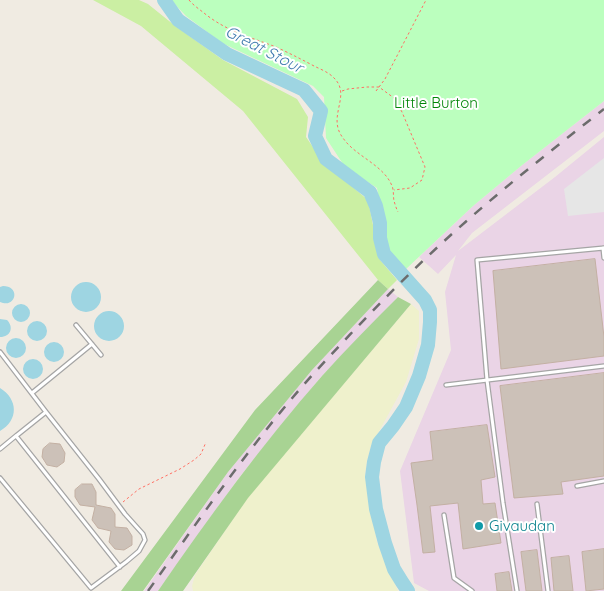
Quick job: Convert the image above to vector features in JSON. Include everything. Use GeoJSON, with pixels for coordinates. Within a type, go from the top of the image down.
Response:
{"type":"FeatureCollection","features":[{"type":"Feature","properties":{"kind":"lane"},"geometry":{"type":"LineString","coordinates":[[517,591],[487,380],[477,260],[603,248],[604,258]]}},
{"type":"Feature","properties":{"kind":"lane"},"geometry":{"type":"LineString","coordinates":[[76,325],[101,355]]}},
{"type":"Feature","properties":{"kind":"lane"},"geometry":{"type":"LineString","coordinates":[[32,393],[92,344]]}},
{"type":"Feature","properties":{"kind":"lane"},"geometry":{"type":"LineString","coordinates":[[0,352],[143,534],[145,540],[140,550],[91,588],[0,478]]}},
{"type":"Feature","properties":{"kind":"lane"},"geometry":{"type":"LineString","coordinates":[[446,386],[604,366]]}},
{"type":"Feature","properties":{"kind":"lane"},"geometry":{"type":"LineString","coordinates":[[0,449],[46,412]]}},
{"type":"Feature","properties":{"kind":"lane"},"geometry":{"type":"LineString","coordinates":[[16,436],[120,567]]}},
{"type":"Feature","properties":{"kind":"lane"},"geometry":{"type":"LineString","coordinates":[[577,486],[604,481]]}},
{"type":"Feature","properties":{"kind":"lane"},"geometry":{"type":"LineString","coordinates":[[537,504],[548,591]]}},
{"type":"Feature","properties":{"kind":"lane"},"geometry":{"type":"LineString","coordinates":[[444,515],[454,578],[472,591]]}},
{"type":"Feature","properties":{"kind":"path"},"geometry":{"type":"LineString","coordinates":[[189,0],[207,16],[230,30],[304,60],[334,78],[342,97],[336,121],[339,133],[345,142],[389,179],[398,212]]}},
{"type":"Feature","properties":{"kind":"path"},"geometry":{"type":"LineString","coordinates":[[376,91],[385,79],[426,0]]}},
{"type":"Feature","properties":{"kind":"path"},"geometry":{"type":"LineString","coordinates":[[340,91],[378,87],[394,98],[398,105],[425,167],[422,180],[410,188],[393,190]]}},
{"type":"Feature","properties":{"kind":"path"},"geometry":{"type":"LineString","coordinates":[[119,505],[139,489],[171,474],[194,460],[201,454],[206,442]]}},
{"type":"Feature","properties":{"kind":"shaded area"},"geometry":{"type":"Polygon","coordinates":[[[604,101],[604,131],[472,233],[458,251],[604,137],[604,591],[429,591],[414,583],[400,471],[451,350],[445,292],[456,255],[438,274],[419,257],[473,206],[604,101]]]}},
{"type":"Feature","properties":{"kind":"shaded area"},"geometry":{"type":"Polygon","coordinates":[[[604,158],[604,212],[568,216],[564,189],[604,158]]]}},
{"type":"Feature","properties":{"kind":"shaded area"},"geometry":{"type":"Polygon","coordinates":[[[388,289],[398,297],[321,377],[285,420],[238,479],[158,591],[144,591],[228,472],[312,370],[388,289]]]}},
{"type":"Feature","properties":{"kind":"green space"},"geometry":{"type":"Polygon","coordinates":[[[93,0],[139,0],[148,4],[223,60],[297,99],[308,117],[306,137],[324,163],[368,200],[380,260],[397,280],[388,289],[378,280],[243,111],[141,26],[93,0]]]}},
{"type":"Feature","properties":{"kind":"green space","name":"Little Burton"},"geometry":{"type":"Polygon","coordinates":[[[171,0],[604,0],[604,101],[473,206],[406,269],[390,253],[377,188],[345,167],[326,138],[324,97],[313,86],[222,43],[186,16],[171,0]]]}},
{"type":"Feature","properties":{"kind":"green space"},"geometry":{"type":"Polygon","coordinates":[[[378,280],[388,289],[312,370],[228,472],[143,591],[121,591],[255,410],[378,280]]]}},
{"type":"Feature","properties":{"kind":"green space"},"geometry":{"type":"Polygon","coordinates":[[[398,297],[411,304],[248,498],[183,591],[158,591],[216,508],[278,428],[331,366],[398,297]]]}},
{"type":"Feature","properties":{"kind":"green space"},"geometry":{"type":"Polygon","coordinates":[[[411,304],[419,311],[419,339],[406,382],[371,446],[365,475],[377,542],[398,591],[193,591],[192,586],[195,575],[248,497],[411,304]]]}},
{"type":"Feature","properties":{"kind":"water"},"geometry":{"type":"Polygon","coordinates":[[[86,282],[97,286],[101,297],[97,308],[86,312],[75,308],[71,297],[75,286],[86,282]]]}},
{"type":"Feature","properties":{"kind":"water"},"geometry":{"type":"Polygon","coordinates":[[[0,287],[9,287],[14,293],[13,300],[10,302],[0,302],[0,287]]]}},
{"type":"Feature","properties":{"kind":"water"},"geometry":{"type":"Polygon","coordinates":[[[21,304],[27,307],[30,313],[27,319],[21,322],[15,319],[12,313],[15,307],[21,304]]]}},
{"type":"Feature","properties":{"kind":"water"},"geometry":{"type":"Polygon","coordinates":[[[109,311],[120,315],[124,326],[120,337],[109,341],[98,337],[94,326],[98,315],[109,311]]]}},
{"type":"Feature","properties":{"kind":"water"},"geometry":{"type":"Polygon","coordinates":[[[0,319],[7,320],[11,328],[4,337],[0,337],[0,319]]]}},
{"type":"Feature","properties":{"kind":"water"},"geometry":{"type":"Polygon","coordinates":[[[37,321],[44,324],[47,331],[44,338],[37,341],[30,338],[27,331],[30,324],[37,321]]]}},
{"type":"Feature","properties":{"kind":"water"},"geometry":{"type":"Polygon","coordinates":[[[16,338],[23,341],[26,348],[23,355],[16,358],[9,355],[6,348],[9,341],[16,338]]]}},
{"type":"Feature","properties":{"kind":"water"},"geometry":{"type":"Polygon","coordinates":[[[54,342],[61,345],[64,352],[61,359],[54,362],[47,359],[44,352],[47,345],[54,342]]]}},
{"type":"Feature","properties":{"kind":"water"},"geometry":{"type":"Polygon","coordinates":[[[33,359],[40,362],[43,369],[40,376],[33,379],[26,376],[23,369],[26,362],[33,359]]]}},
{"type":"Feature","properties":{"kind":"water"},"geometry":{"type":"Polygon","coordinates":[[[0,388],[10,398],[14,410],[11,421],[0,431],[0,388]]]}},
{"type":"Feature","properties":{"kind":"building"},"geometry":{"type":"Polygon","coordinates":[[[595,259],[604,337],[604,356],[501,369],[493,271],[595,259]]]}},
{"type":"Feature","properties":{"kind":"building"},"geometry":{"type":"Polygon","coordinates":[[[604,373],[604,476],[561,482],[563,494],[514,498],[500,386],[604,373]]]}},
{"type":"Feature","properties":{"kind":"building"},"geometry":{"type":"Polygon","coordinates":[[[487,425],[495,477],[481,480],[483,504],[495,503],[501,543],[463,549],[458,503],[430,506],[435,552],[423,553],[411,463],[433,460],[430,432],[487,425]]]}},
{"type":"Feature","properties":{"kind":"building"},"geometry":{"type":"Polygon","coordinates":[[[50,443],[60,444],[65,453],[64,462],[57,467],[47,465],[42,457],[43,449],[50,443]]]}},
{"type":"Feature","properties":{"kind":"building"},"geometry":{"type":"Polygon","coordinates":[[[82,484],[92,484],[96,492],[96,505],[111,508],[115,514],[115,527],[127,528],[132,536],[132,545],[124,550],[115,549],[109,542],[111,531],[98,528],[92,520],[95,507],[80,505],[75,497],[75,490],[82,484]]]}},
{"type":"Feature","properties":{"kind":"building","name":"Givaudan"},"geometry":{"type":"Polygon","coordinates":[[[604,549],[604,589],[586,591],[582,552],[604,549]]]}},
{"type":"Feature","properties":{"kind":"building"},"geometry":{"type":"Polygon","coordinates":[[[537,550],[542,591],[526,591],[521,552],[537,550]]]}},
{"type":"Feature","properties":{"kind":"building","name":"Givaudan"},"geometry":{"type":"Polygon","coordinates":[[[569,556],[573,591],[554,591],[551,558],[569,556]]]}},
{"type":"Feature","properties":{"kind":"building"},"geometry":{"type":"Polygon","coordinates":[[[509,572],[512,591],[497,591],[495,574],[509,572]]]}},
{"type":"Feature","properties":{"kind":"waterway","name":"Great Stour"},"geometry":{"type":"LineString","coordinates":[[164,0],[178,20],[227,54],[304,90],[321,111],[315,136],[326,159],[370,192],[380,223],[380,238],[384,254],[425,300],[430,310],[428,345],[419,376],[406,407],[379,443],[372,477],[376,509],[385,543],[394,569],[408,591]]}},
{"type":"Feature","properties":{"kind":"railway"},"geometry":{"type":"LineString","coordinates":[[148,591],[271,424],[343,342],[448,237],[604,109]]}},
{"type":"Feature","properties":{"kind":"place","name":"Givaudan"},"geometry":{"type":"Point","coordinates":[479,526]}}]}
